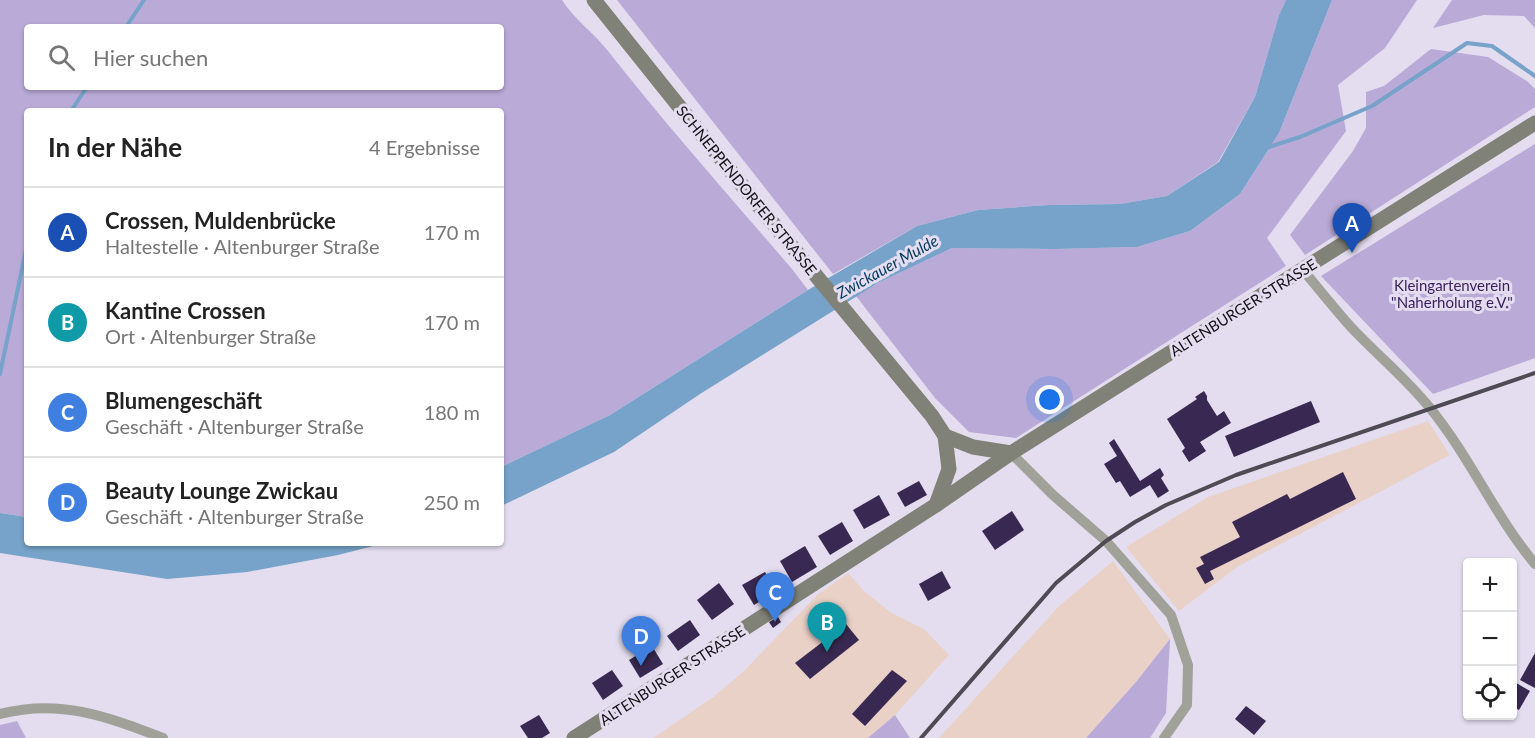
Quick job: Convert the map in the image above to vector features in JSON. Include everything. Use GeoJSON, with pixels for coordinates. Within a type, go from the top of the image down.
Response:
{"type":"FeatureCollection","features":[{"type":"Feature","properties":{"kind":"street","name":"SCHNEPPENDORFER STRASSE"},"geometry":{"type":"LineString","coordinates":[[594,0],[766,215],[932,416],[945,436],[950,469],[936,505]]}},
{"type":"Feature","properties":{"kind":"street","name":"ALTENBURGER STRASSE"},"geometry":{"type":"LineString","coordinates":[[574,738],[936,505],[1011,453],[1535,123]]}},
{"type":"Feature","properties":{"kind":"street"},"geometry":{"type":"LineString","coordinates":[[1303,270],[1351,326],[1431,409],[1459,448],[1517,543],[1535,564]]}},
{"type":"Feature","properties":{"kind":"street"},"geometry":{"type":"LineString","coordinates":[[945,436],[973,447],[1011,453],[1053,495],[1106,541],[1171,615],[1188,665],[1187,705],[1164,738]]}},
{"type":"Feature","properties":{"kind":"street"},"geometry":{"type":"LineString","coordinates":[[0,714],[21,708],[61,707],[90,712],[163,738]]}},
{"type":"Feature","properties":{"kind":"shaded area"},"geometry":{"type":"Polygon","coordinates":[[[1428,421],[1450,455],[1237,567],[1179,611],[1126,547],[1208,497],[1428,421]]]}},
{"type":"Feature","properties":{"kind":"shaded area"},"geometry":{"type":"Polygon","coordinates":[[[1113,561],[1170,639],[1136,682],[1086,738],[939,738],[1059,606],[1113,561]]]}},
{"type":"Feature","properties":{"kind":"shaded area"},"geometry":{"type":"Polygon","coordinates":[[[848,573],[864,591],[890,612],[924,629],[949,655],[895,715],[870,738],[653,738],[712,698],[743,672],[817,595],[848,573]]]}},
{"type":"Feature","properties":{"kind":"green space"},"geometry":{"type":"Polygon","coordinates":[[[0,0],[562,0],[602,44],[808,290],[610,415],[504,466],[504,108],[24,108],[24,517],[0,513],[0,0]]]}},
{"type":"Feature","properties":{"kind":"green space"},"geometry":{"type":"Polygon","coordinates":[[[617,0],[1286,0],[1279,15],[1255,97],[1218,162],[1167,196],[1120,204],[1049,205],[978,210],[917,226],[833,274],[617,0]]]}},
{"type":"Feature","properties":{"kind":"green space"},"geometry":{"type":"Polygon","coordinates":[[[1332,0],[1417,0],[1385,48],[1338,85],[1346,131],[1267,238],[1286,266],[1016,438],[969,432],[935,398],[856,296],[952,248],[1137,247],[1190,231],[1240,194],[1279,133],[1332,0]]]}},
{"type":"Feature","properties":{"kind":"green space"},"geometry":{"type":"Polygon","coordinates":[[[1452,0],[1535,0],[1535,28],[1524,16],[1484,15],[1433,28],[1452,0]]]}},
{"type":"Feature","properties":{"kind":"green space"},"geometry":{"type":"Polygon","coordinates":[[[1431,49],[1488,57],[1527,81],[1535,89],[1535,107],[1305,255],[1290,235],[1353,151],[1366,128],[1366,92],[1384,86],[1431,49]]]}},
{"type":"Feature","properties":{"kind":"green space","name":"Kleingartenverein \"Naherholung e.V.\""},"geometry":{"type":"Polygon","coordinates":[[[1535,144],[1535,358],[1433,394],[1321,276],[1535,144]]]}},
{"type":"Feature","properties":{"kind":"green space"},"geometry":{"type":"Polygon","coordinates":[[[1170,639],[1166,713],[1150,738],[1086,738],[1136,682],[1170,639]]]}},
{"type":"Feature","properties":{"kind":"green space"},"geometry":{"type":"Polygon","coordinates":[[[895,715],[910,738],[868,738],[895,715]]]}},
{"type":"Feature","properties":{"kind":"green space"},"geometry":{"type":"Polygon","coordinates":[[[17,721],[26,738],[0,738],[0,725],[17,721]]]}},
{"type":"Feature","properties":{"kind":"water","name":"Zwickauer Mulde"},"geometry":{"type":"Polygon","coordinates":[[[1286,0],[1332,0],[1279,133],[1240,194],[1190,231],[1137,247],[952,248],[878,283],[700,394],[614,452],[504,505],[504,466],[610,415],[808,290],[917,226],[978,210],[1049,205],[1120,204],[1167,196],[1219,162],[1255,97],[1279,15],[1286,0]]]}},
{"type":"Feature","properties":{"kind":"water"},"geometry":{"type":"Polygon","coordinates":[[[0,513],[24,517],[24,546],[373,546],[247,572],[167,579],[0,553],[0,513]]]}},
{"type":"Feature","properties":{"kind":"building"},"geometry":{"type":"Polygon","coordinates":[[[1204,391],[1217,416],[1224,411],[1231,423],[1200,442],[1206,451],[1189,462],[1182,451],[1185,448],[1167,419],[1197,399],[1195,397],[1204,391]]]}},
{"type":"Feature","properties":{"kind":"building"},"geometry":{"type":"Polygon","coordinates":[[[1311,401],[1320,422],[1234,457],[1225,436],[1311,401]]]}},
{"type":"Feature","properties":{"kind":"building"},"geometry":{"type":"Polygon","coordinates":[[[1114,439],[1140,481],[1160,468],[1164,475],[1161,478],[1169,491],[1158,498],[1150,485],[1130,497],[1120,481],[1116,483],[1104,464],[1117,456],[1109,443],[1114,439]]]}},
{"type":"Feature","properties":{"kind":"building"},"geometry":{"type":"Polygon","coordinates":[[[1343,472],[1356,499],[1210,571],[1214,579],[1205,584],[1196,568],[1204,564],[1200,557],[1240,537],[1232,522],[1287,494],[1290,499],[1343,472]]]}},
{"type":"Feature","properties":{"kind":"building"},"geometry":{"type":"Polygon","coordinates":[[[919,481],[927,495],[905,507],[897,493],[919,481]]]}},
{"type":"Feature","properties":{"kind":"building"},"geometry":{"type":"Polygon","coordinates":[[[879,495],[890,515],[864,529],[853,510],[879,495]]]}},
{"type":"Feature","properties":{"kind":"building"},"geometry":{"type":"Polygon","coordinates":[[[1012,511],[1024,530],[995,550],[982,531],[1012,511]]]}},
{"type":"Feature","properties":{"kind":"building"},"geometry":{"type":"Polygon","coordinates":[[[842,522],[853,541],[830,555],[818,536],[842,522]]]}},
{"type":"Feature","properties":{"kind":"building"},"geometry":{"type":"Polygon","coordinates":[[[805,546],[817,567],[792,582],[780,561],[805,546]]]}},
{"type":"Feature","properties":{"kind":"building"},"geometry":{"type":"Polygon","coordinates":[[[942,571],[951,588],[928,601],[919,584],[942,571]]]}},
{"type":"Feature","properties":{"kind":"building"},"geometry":{"type":"Polygon","coordinates":[[[765,572],[777,591],[754,605],[742,585],[765,572]]]}},
{"type":"Feature","properties":{"kind":"building"},"geometry":{"type":"Polygon","coordinates":[[[719,583],[734,604],[712,620],[697,600],[719,583]]]}},
{"type":"Feature","properties":{"kind":"building"},"geometry":{"type":"Polygon","coordinates":[[[778,617],[781,622],[773,628],[769,622],[778,617]]]}},
{"type":"Feature","properties":{"kind":"building"},"geometry":{"type":"Polygon","coordinates":[[[690,620],[700,635],[678,651],[667,636],[690,620]]]}},
{"type":"Feature","properties":{"kind":"building"},"geometry":{"type":"Polygon","coordinates":[[[846,624],[859,640],[810,679],[795,663],[846,624]]]}},
{"type":"Feature","properties":{"kind":"building"},"geometry":{"type":"Polygon","coordinates":[[[652,646],[663,664],[640,678],[629,660],[652,646]]]}},
{"type":"Feature","properties":{"kind":"building"},"geometry":{"type":"Polygon","coordinates":[[[1535,653],[1535,688],[1520,680],[1535,653]]]}},
{"type":"Feature","properties":{"kind":"building"},"geometry":{"type":"Polygon","coordinates":[[[612,670],[623,686],[603,700],[592,683],[612,670]]]}},
{"type":"Feature","properties":{"kind":"building"},"geometry":{"type":"Polygon","coordinates":[[[892,670],[907,681],[865,726],[852,714],[892,670]]]}},
{"type":"Feature","properties":{"kind":"building"},"geometry":{"type":"Polygon","coordinates":[[[1517,683],[1530,691],[1519,710],[1517,709],[1517,683]]]}},
{"type":"Feature","properties":{"kind":"building"},"geometry":{"type":"Polygon","coordinates":[[[1246,706],[1266,721],[1254,735],[1235,719],[1246,706]]]}},
{"type":"Feature","properties":{"kind":"building"},"geometry":{"type":"Polygon","coordinates":[[[539,715],[550,733],[542,738],[528,738],[520,726],[539,715]]]}},
{"type":"Feature","properties":{"kind":"waterway"},"geometry":{"type":"LineString","coordinates":[[128,24],[144,0]]}},
{"type":"Feature","properties":{"kind":"waterway"},"geometry":{"type":"LineString","coordinates":[[1266,148],[1300,137],[1372,106],[1467,43],[1492,46],[1535,76]]}},
{"type":"Feature","properties":{"kind":"waterway"},"geometry":{"type":"LineString","coordinates":[[73,108],[85,90]]}},
{"type":"Feature","properties":{"kind":"waterway"},"geometry":{"type":"LineString","coordinates":[[0,374],[24,259]]}},
{"type":"Feature","properties":{"kind":"railway"},"geometry":{"type":"LineString","coordinates":[[921,738],[1056,583],[1106,541],[1135,522],[1166,505],[1236,475],[1535,373]]}},
{"type":"Feature","properties":{"kind":"place","name":"Crossen, Muldenbrücke"},"geometry":{"type":"Point","coordinates":[1352,253]}},
{"type":"Feature","properties":{"kind":"place","name":"Blumengeschäft"},"geometry":{"type":"Point","coordinates":[775,622]}},
{"type":"Feature","properties":{"kind":"place","name":"Kantine Crossen"},"geometry":{"type":"Point","coordinates":[827,652]}},
{"type":"Feature","properties":{"kind":"place","name":"Beauty Lounge Zwickau"},"geometry":{"type":"Point","coordinates":[641,666]}}]}
